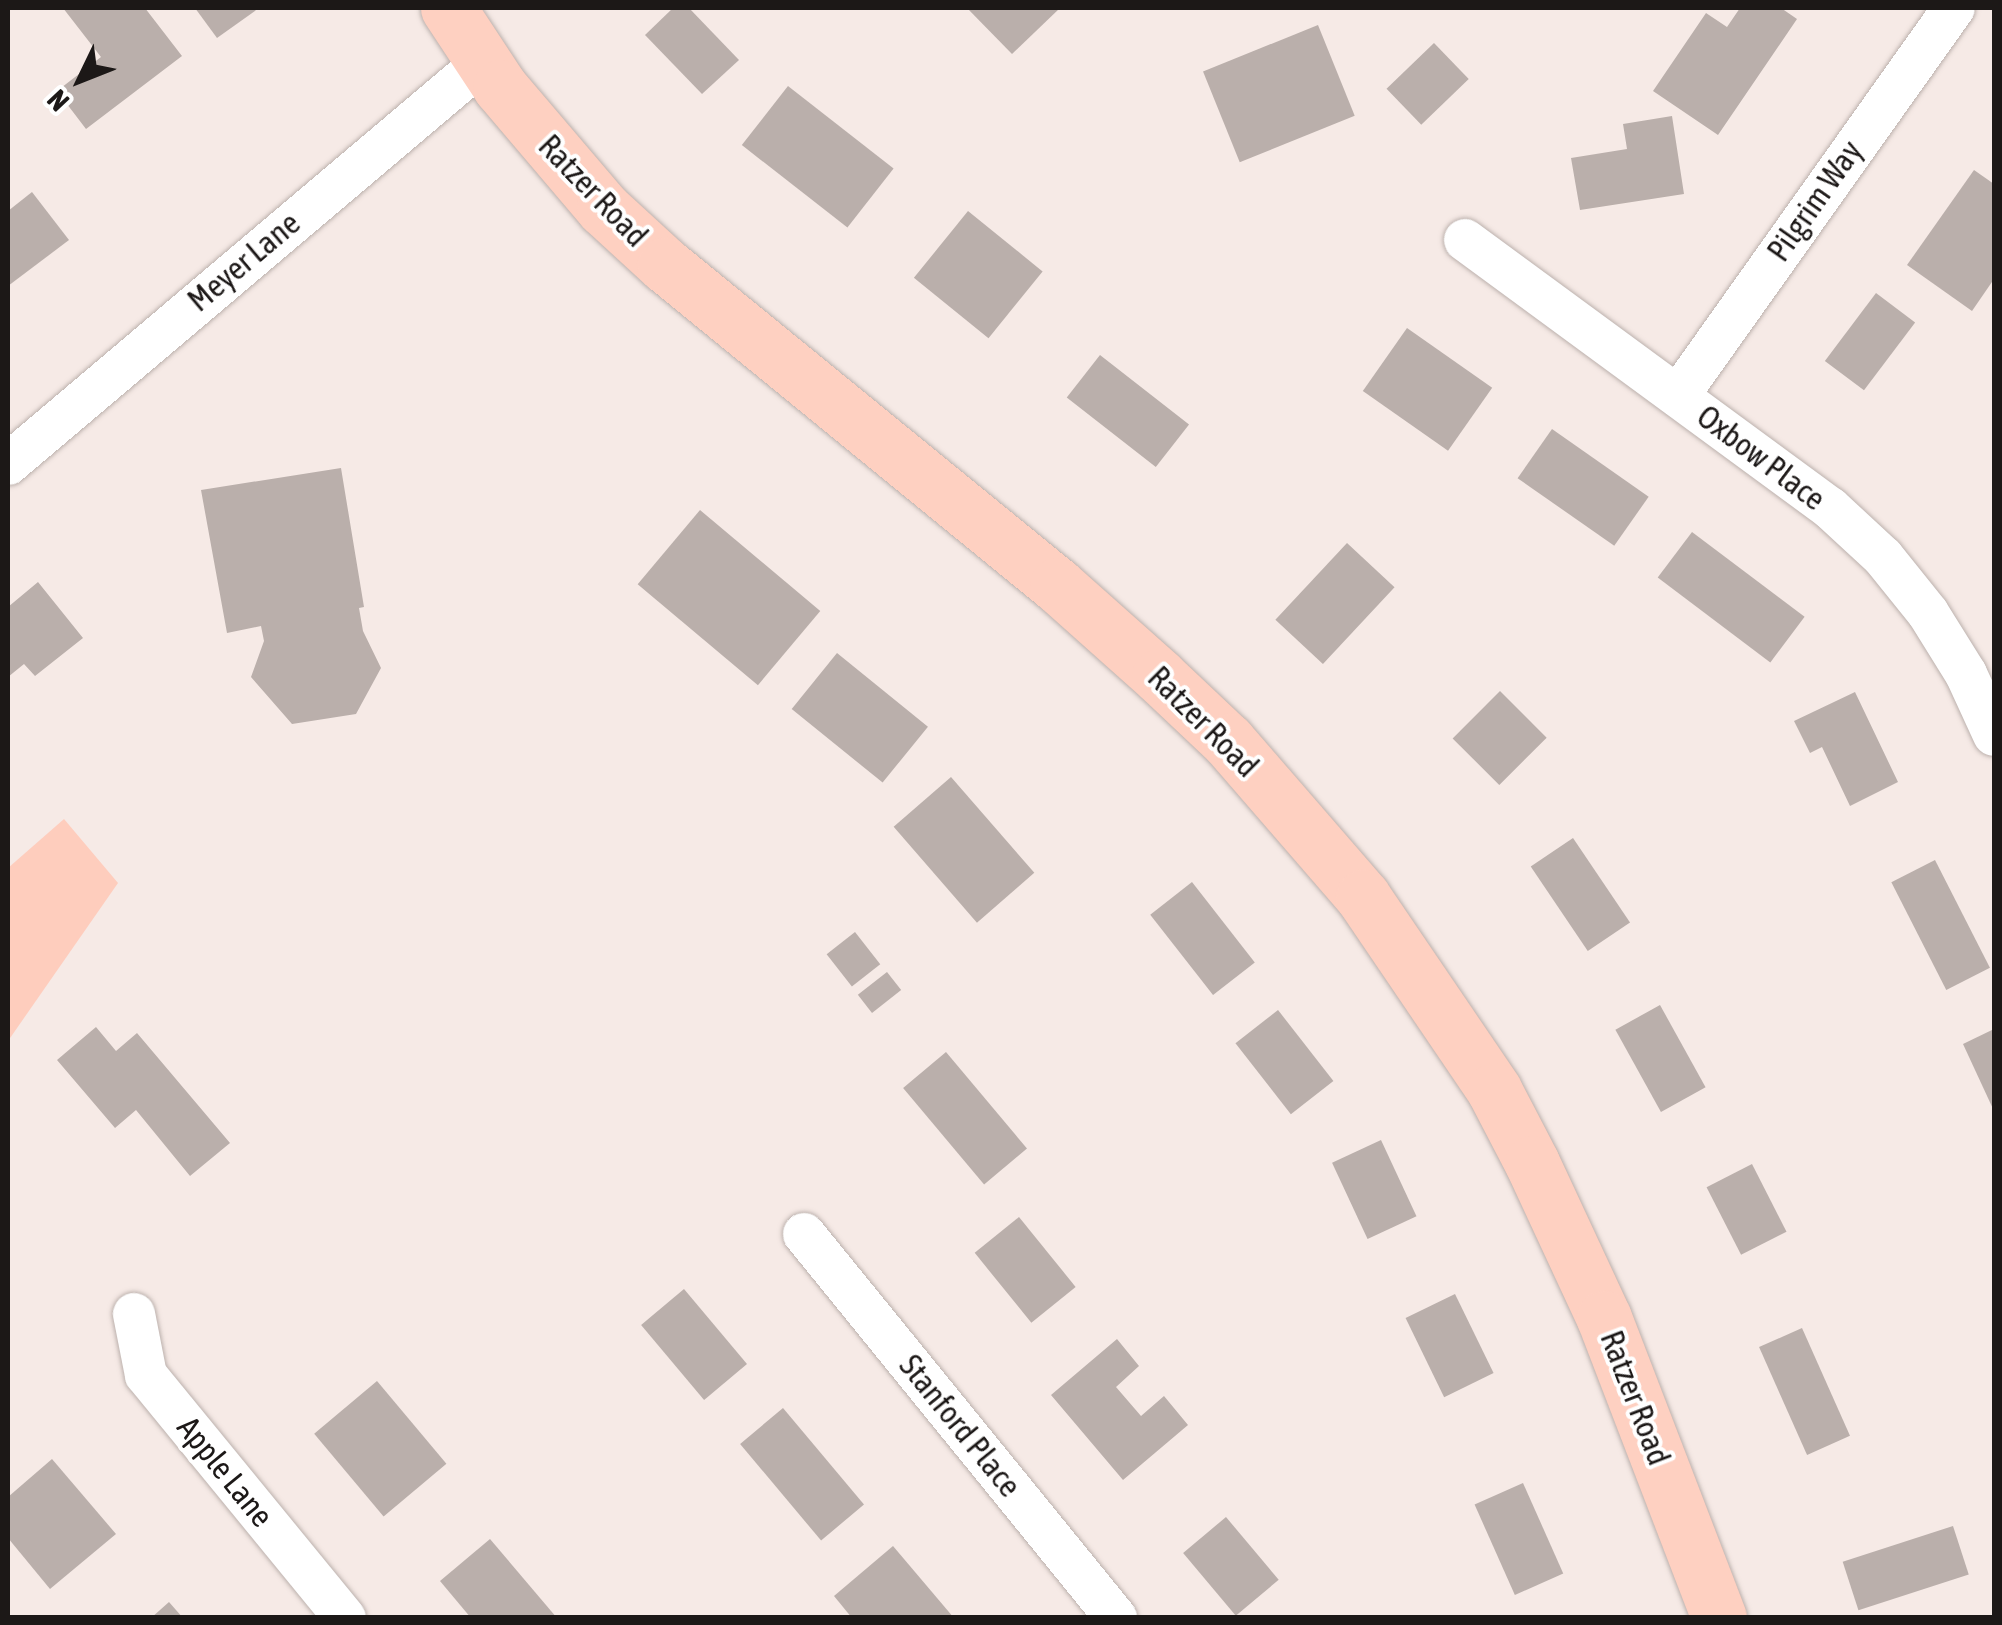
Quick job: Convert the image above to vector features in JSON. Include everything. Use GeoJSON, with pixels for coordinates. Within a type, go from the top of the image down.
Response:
{"type":"FeatureCollection","features":[{"type":"Feature","properties":{"kind":"main road","name":"Ratzer Road"},"geometry":{"type":"LineString","coordinates":[[448,8],[483,62],[558,159],[604,209],[665,266],[1057,586],[1159,676],[1228,741],[1364,897],[1494,1090],[1532,1162],[1604,1318],[1719,1618]]}},
{"type":"Feature","properties":{"kind":"street","name":"Pilgrim Way"},"geometry":{"type":"LineString","coordinates":[[1678,396],[1954,8]]}},
{"type":"Feature","properties":{"kind":"street","name":"Meyer Lane"},"geometry":{"type":"LineString","coordinates":[[8,464],[483,62]]}},
{"type":"Feature","properties":{"kind":"street","name":"Oxbow Place"},"geometry":{"type":"LineString","coordinates":[[1465,240],[1830,508],[1883,557],[1928,612],[1994,735]]}},
{"type":"Feature","properties":{"kind":"street","name":"Stanford Place"},"geometry":{"type":"LineString","coordinates":[[804,1234],[1116,1618]]}},
{"type":"Feature","properties":{"kind":"street","name":"Apple Lane"},"geometry":{"type":"LineString","coordinates":[[134,1314],[146,1376],[345,1618]]}},
{"type":"Feature","properties":{"kind":"shaded area"},"geometry":{"type":"Polygon","coordinates":[[[64,819],[118,883],[8,1041],[8,868],[64,819]]]}},
{"type":"Feature","properties":{"kind":"building"},"geometry":{"type":"Polygon","coordinates":[[[63,8],[145,8],[182,56],[86,129],[57,91],[101,57],[63,8]]]}},
{"type":"Feature","properties":{"kind":"building"},"geometry":{"type":"Polygon","coordinates":[[[195,8],[259,8],[217,38],[195,8]]]}},
{"type":"Feature","properties":{"kind":"building"},"geometry":{"type":"Polygon","coordinates":[[[673,8],[689,8],[739,60],[702,94],[645,35],[673,8]]]}},
{"type":"Feature","properties":{"kind":"building"},"geometry":{"type":"Polygon","coordinates":[[[967,8],[1060,8],[1012,54],[967,8]]]}},
{"type":"Feature","properties":{"kind":"building"},"geometry":{"type":"Polygon","coordinates":[[[1740,8],[1781,8],[1797,19],[1718,135],[1653,91],[1706,13],[1727,27],[1740,8]]]}},
{"type":"Feature","properties":{"kind":"building"},"geometry":{"type":"Polygon","coordinates":[[[1318,25],[1355,116],[1240,162],[1203,71],[1318,25]]]}},
{"type":"Feature","properties":{"kind":"building"},"geometry":{"type":"Polygon","coordinates":[[[1434,43],[1469,79],[1421,125],[1387,89],[1434,43]]]}},
{"type":"Feature","properties":{"kind":"building"},"geometry":{"type":"Polygon","coordinates":[[[788,86],[894,168],[847,228],[742,145],[788,86]]]}},
{"type":"Feature","properties":{"kind":"building"},"geometry":{"type":"Polygon","coordinates":[[[1672,116],[1684,194],[1580,210],[1571,158],[1627,149],[1623,124],[1672,116]]]}},
{"type":"Feature","properties":{"kind":"building"},"geometry":{"type":"Polygon","coordinates":[[[1974,170],[1994,184],[1994,279],[1972,311],[1907,265],[1974,170]]]}},
{"type":"Feature","properties":{"kind":"building"},"geometry":{"type":"Polygon","coordinates":[[[32,192],[69,240],[8,286],[8,211],[32,192]]]}},
{"type":"Feature","properties":{"kind":"building"},"geometry":{"type":"Polygon","coordinates":[[[968,211],[1043,271],[988,338],[914,278],[968,211]]]}},
{"type":"Feature","properties":{"kind":"building"},"geometry":{"type":"Polygon","coordinates":[[[1876,293],[1915,322],[1864,390],[1825,361],[1876,293]]]}},
{"type":"Feature","properties":{"kind":"building"},"geometry":{"type":"Polygon","coordinates":[[[1407,328],[1492,388],[1448,451],[1363,391],[1407,328]]]}},
{"type":"Feature","properties":{"kind":"building"},"geometry":{"type":"Polygon","coordinates":[[[1100,355],[1189,425],[1156,467],[1067,398],[1100,355]]]}},
{"type":"Feature","properties":{"kind":"building"},"geometry":{"type":"Polygon","coordinates":[[[1552,429],[1649,497],[1614,546],[1518,478],[1552,429]]]}},
{"type":"Feature","properties":{"kind":"building"},"geometry":{"type":"Polygon","coordinates":[[[341,468],[364,607],[359,608],[363,631],[381,668],[356,714],[292,724],[251,677],[264,641],[261,626],[227,633],[201,490],[341,468]]]}},
{"type":"Feature","properties":{"kind":"building"},"geometry":{"type":"Polygon","coordinates":[[[700,510],[820,611],[758,685],[638,584],[700,510]]]}},
{"type":"Feature","properties":{"kind":"building"},"geometry":{"type":"Polygon","coordinates":[[[1692,532],[1805,617],[1770,662],[1658,578],[1692,532]]]}},
{"type":"Feature","properties":{"kind":"building"},"geometry":{"type":"Polygon","coordinates":[[[1347,543],[1395,587],[1323,664],[1275,620],[1347,543]]]}},
{"type":"Feature","properties":{"kind":"building"},"geometry":{"type":"Polygon","coordinates":[[[38,582],[83,638],[35,676],[24,664],[8,677],[8,607],[38,582]]]}},
{"type":"Feature","properties":{"kind":"building"},"geometry":{"type":"Polygon","coordinates":[[[837,653],[928,727],[883,783],[792,709],[837,653]]]}},
{"type":"Feature","properties":{"kind":"building"},"geometry":{"type":"Polygon","coordinates":[[[1500,691],[1547,738],[1499,785],[1453,738],[1500,691]]]}},
{"type":"Feature","properties":{"kind":"building"},"geometry":{"type":"Polygon","coordinates":[[[1855,692],[1898,782],[1850,806],[1822,747],[1810,753],[1794,721],[1855,692]]]}},
{"type":"Feature","properties":{"kind":"building"},"geometry":{"type":"Polygon","coordinates":[[[951,777],[1034,873],[977,923],[894,827],[951,777]]]}},
{"type":"Feature","properties":{"kind":"building"},"geometry":{"type":"Polygon","coordinates":[[[1573,838],[1630,923],[1588,951],[1531,867],[1573,838]]]}},
{"type":"Feature","properties":{"kind":"building"},"geometry":{"type":"Polygon","coordinates":[[[1935,860],[1990,968],[1946,990],[1891,882],[1935,860]]]}},
{"type":"Feature","properties":{"kind":"building"},"geometry":{"type":"Polygon","coordinates":[[[1192,882],[1255,962],[1213,995],[1150,915],[1192,882]]]}},
{"type":"Feature","properties":{"kind":"building"},"geometry":{"type":"Polygon","coordinates":[[[855,932],[880,964],[852,986],[827,954],[855,932]]]}},
{"type":"Feature","properties":{"kind":"building"},"geometry":{"type":"Polygon","coordinates":[[[887,972],[901,990],[872,1013],[858,995],[887,972]]]}},
{"type":"Feature","properties":{"kind":"building"},"geometry":{"type":"Polygon","coordinates":[[[1660,1005],[1706,1087],[1661,1112],[1615,1030],[1660,1005]]]}},
{"type":"Feature","properties":{"kind":"building"},"geometry":{"type":"Polygon","coordinates":[[[1278,1010],[1333,1081],[1291,1114],[1235,1043],[1278,1010]]]}},
{"type":"Feature","properties":{"kind":"building"},"geometry":{"type":"Polygon","coordinates":[[[96,1027],[116,1051],[137,1033],[230,1143],[190,1176],[136,1110],[115,1128],[57,1060],[96,1027]]]}},
{"type":"Feature","properties":{"kind":"building"},"geometry":{"type":"Polygon","coordinates":[[[1994,1029],[1994,1111],[1963,1044],[1994,1029]]]}},
{"type":"Feature","properties":{"kind":"building"},"geometry":{"type":"Polygon","coordinates":[[[946,1052],[1027,1149],[984,1185],[903,1088],[946,1052]]]}},
{"type":"Feature","properties":{"kind":"building"},"geometry":{"type":"Polygon","coordinates":[[[1381,1140],[1416,1216],[1368,1239],[1332,1163],[1381,1140]]]}},
{"type":"Feature","properties":{"kind":"building"},"geometry":{"type":"Polygon","coordinates":[[[1752,1164],[1787,1232],[1741,1255],[1707,1187],[1752,1164]]]}},
{"type":"Feature","properties":{"kind":"building"},"geometry":{"type":"Polygon","coordinates":[[[1019,1217],[1076,1287],[1031,1323],[975,1253],[1019,1217]]]}},
{"type":"Feature","properties":{"kind":"building"},"geometry":{"type":"Polygon","coordinates":[[[684,1289],[747,1364],[704,1400],[641,1325],[684,1289]]]}},
{"type":"Feature","properties":{"kind":"building"},"geometry":{"type":"Polygon","coordinates":[[[1455,1294],[1494,1373],[1444,1397],[1406,1318],[1455,1294]]]}},
{"type":"Feature","properties":{"kind":"building"},"geometry":{"type":"Polygon","coordinates":[[[1802,1328],[1850,1436],[1807,1455],[1759,1347],[1802,1328]]]}},
{"type":"Feature","properties":{"kind":"building"},"geometry":{"type":"Polygon","coordinates":[[[1117,1339],[1139,1366],[1116,1387],[1141,1416],[1164,1396],[1188,1425],[1123,1480],[1051,1395],[1117,1339]]]}},
{"type":"Feature","properties":{"kind":"building"},"geometry":{"type":"Polygon","coordinates":[[[377,1381],[446,1464],[384,1516],[314,1434],[377,1381]]]}},
{"type":"Feature","properties":{"kind":"building"},"geometry":{"type":"Polygon","coordinates":[[[783,1408],[864,1505],[821,1541],[740,1444],[783,1408]]]}},
{"type":"Feature","properties":{"kind":"building"},"geometry":{"type":"Polygon","coordinates":[[[52,1459],[116,1534],[50,1589],[8,1538],[8,1497],[52,1459]]]}},
{"type":"Feature","properties":{"kind":"building"},"geometry":{"type":"Polygon","coordinates":[[[1523,1483],[1563,1573],[1515,1595],[1475,1505],[1523,1483]]]}},
{"type":"Feature","properties":{"kind":"building"},"geometry":{"type":"Polygon","coordinates":[[[1226,1517],[1279,1580],[1236,1616],[1183,1553],[1226,1517]]]}},
{"type":"Feature","properties":{"kind":"building"},"geometry":{"type":"Polygon","coordinates":[[[1953,1526],[1969,1575],[1858,1610],[1843,1562],[1953,1526]]]}},
{"type":"Feature","properties":{"kind":"building"},"geometry":{"type":"Polygon","coordinates":[[[490,1539],[557,1618],[471,1618],[440,1581],[490,1539]]]}},
{"type":"Feature","properties":{"kind":"building"},"geometry":{"type":"Polygon","coordinates":[[[893,1546],[954,1618],[852,1618],[834,1596],[893,1546]]]}},
{"type":"Feature","properties":{"kind":"building"},"geometry":{"type":"Polygon","coordinates":[[[169,1602],[183,1618],[151,1618],[169,1602]]]}}]}
